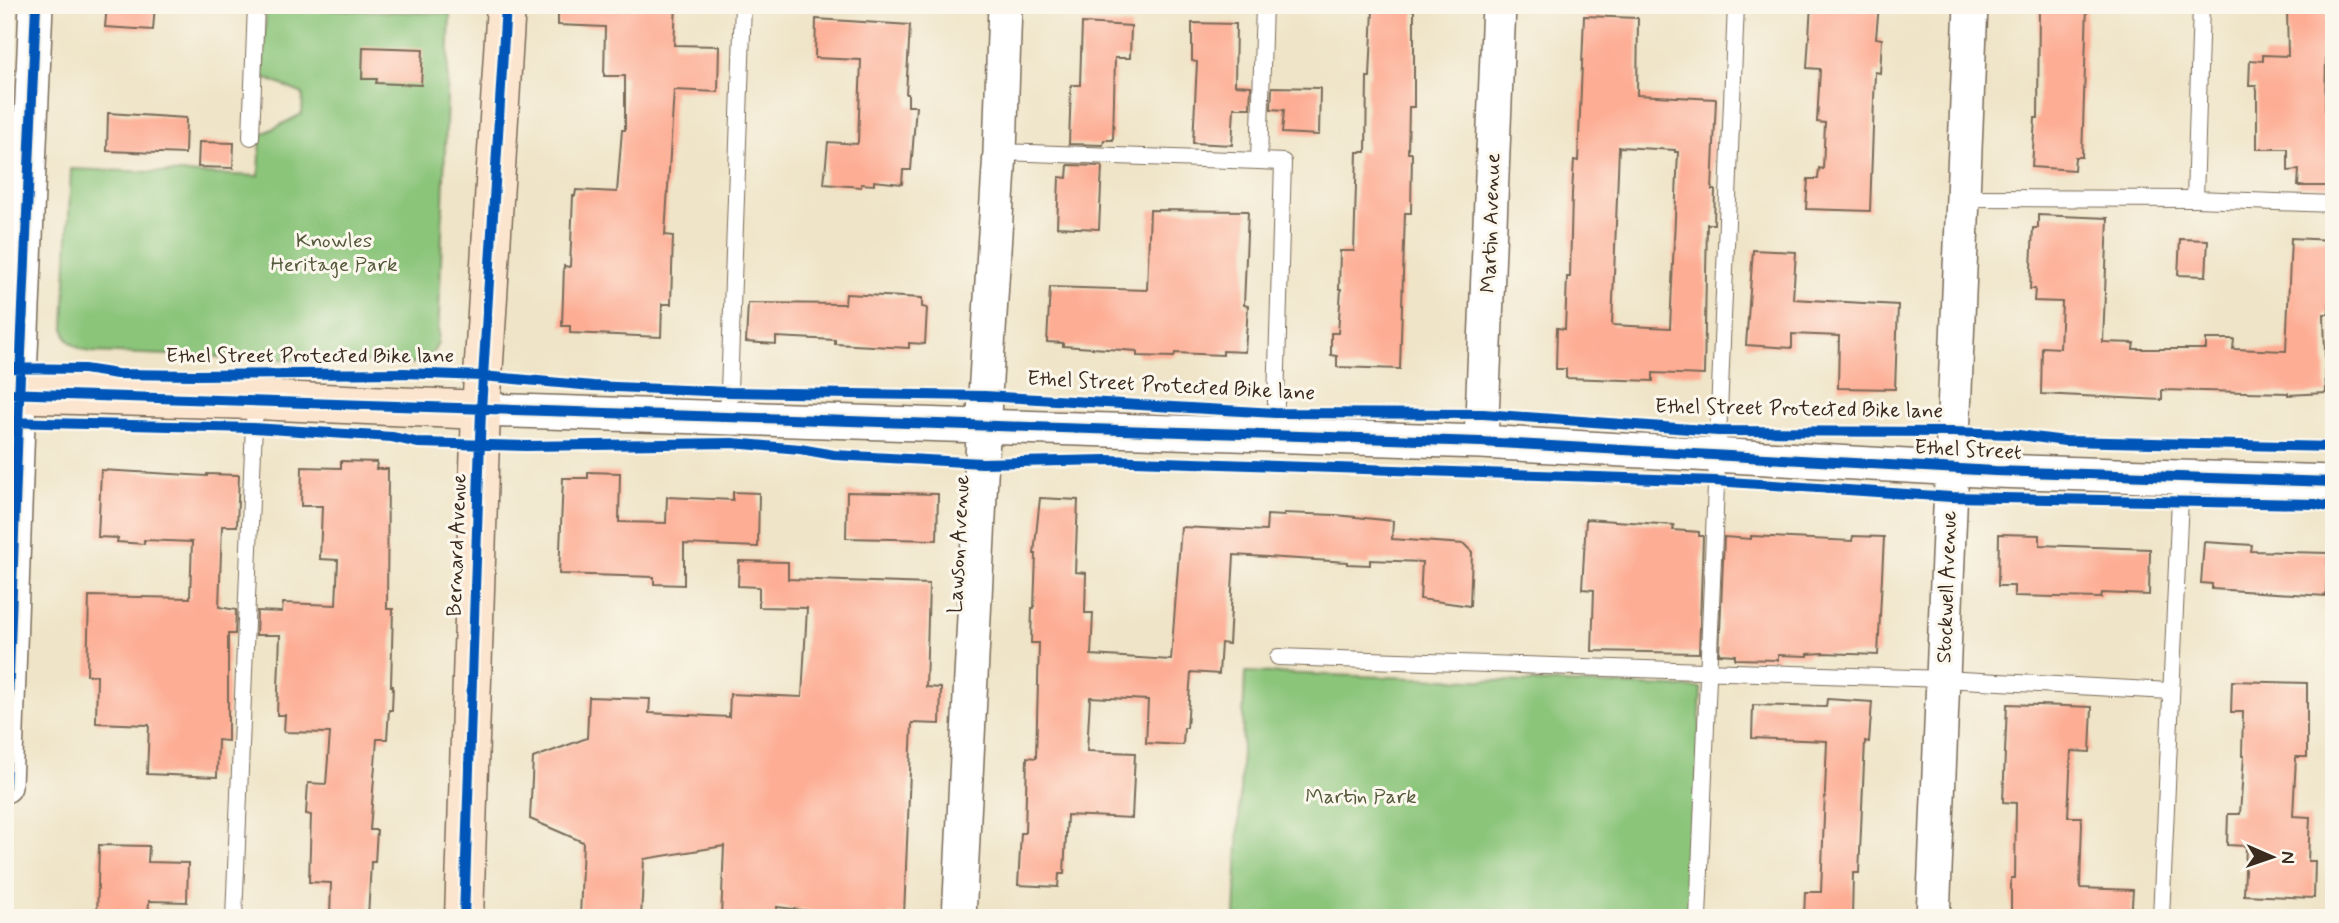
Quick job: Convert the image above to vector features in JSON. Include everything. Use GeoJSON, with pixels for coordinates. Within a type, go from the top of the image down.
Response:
{"type":"FeatureCollection","features":[{"type":"Feature","properties":{"kind":"street"},"geometry":{"type":"LineString","coordinates":[[5,786],[12,393],[36,5]]}},
{"type":"Feature","properties":{"kind":"street","name":"Bernard Avenue"},"geometry":{"type":"LineString","coordinates":[[464,918],[481,410],[506,5]]}},
{"type":"Feature","properties":{"kind":"street","name":"Lawson Avenue"},"geometry":{"type":"LineString","coordinates":[[959,918],[1000,152],[1005,5]]}},
{"type":"Feature","properties":{"kind":"street","name":"Martin Avenue"},"geometry":{"type":"LineString","coordinates":[[1481,442],[1499,5]]}},
{"type":"Feature","properties":{"kind":"street","name":"Stockwell Avenue"},"geometry":{"type":"LineString","coordinates":[[1933,918],[1972,5]]}},
{"type":"Feature","properties":{"kind":"street","name":"Ethel Street"},"geometry":{"type":"LineString","coordinates":[[12,393],[1481,442],[1952,469],[2334,482]]}},
{"type":"Feature","properties":{"kind":"lane"},"geometry":{"type":"LineString","coordinates":[[251,137],[256,5]]}},
{"type":"Feature","properties":{"kind":"lane"},"geometry":{"type":"LineString","coordinates":[[728,418],[743,5]]}},
{"type":"Feature","properties":{"kind":"lane"},"geometry":{"type":"LineString","coordinates":[[1259,160],[1264,5]]}},
{"type":"Feature","properties":{"kind":"lane"},"geometry":{"type":"LineString","coordinates":[[1698,918],[1736,5]]}},
{"type":"Feature","properties":{"kind":"lane"},"geometry":{"type":"LineString","coordinates":[[2195,199],[2201,5]]}},
{"type":"Feature","properties":{"kind":"lane"},"geometry":{"type":"LineString","coordinates":[[1000,152],[1283,162],[1275,436]]}},
{"type":"Feature","properties":{"kind":"lane"},"geometry":{"type":"LineString","coordinates":[[1962,198],[2195,199],[2334,204]]}},
{"type":"Feature","properties":{"kind":"lane"},"geometry":{"type":"LineString","coordinates":[[234,918],[255,400]]}},
{"type":"Feature","properties":{"kind":"lane"},"geometry":{"type":"LineString","coordinates":[[2161,918],[2181,476]]}},
{"type":"Feature","properties":{"kind":"lane"},"geometry":{"type":"LineString","coordinates":[[1278,657],[1943,679],[2170,691]]}},
{"type":"Feature","properties":{"kind":"green space","name":"Knowles Heritage Park"},"geometry":{"type":"Polygon","coordinates":[[[266,7],[450,14],[438,342],[434,351],[428,357],[411,364],[90,352],[77,347],[67,338],[64,328],[71,169],[259,176],[261,135],[302,114],[303,94],[263,77],[266,7]]]}},
{"type":"Feature","properties":{"kind":"green space","name":"Martin Park"},"geometry":{"type":"Polygon","coordinates":[[[1245,672],[1701,688],[1692,918],[1235,918],[1245,672]]]}},
{"type":"Feature","properties":{"kind":"building"},"geometry":{"type":"Polygon","coordinates":[[[107,5],[155,5],[153,30],[105,27],[107,5]]]}},
{"type":"Feature","properties":{"kind":"building"},"geometry":{"type":"Polygon","coordinates":[[[558,5],[676,5],[674,45],[719,46],[718,92],[674,90],[665,235],[673,236],[671,304],[662,304],[661,337],[570,333],[570,326],[562,326],[564,266],[570,267],[573,196],[576,190],[617,192],[622,130],[625,130],[625,76],[604,76],[605,27],[558,25],[558,5]]]}},
{"type":"Feature","properties":{"kind":"building"},"geometry":{"type":"Polygon","coordinates":[[[1811,5],[1879,5],[1876,38],[1882,39],[1880,73],[1875,72],[1870,211],[1806,209],[1808,179],[1818,179],[1819,168],[1823,169],[1825,123],[1817,122],[1820,69],[1807,68],[1811,5]]]}},
{"type":"Feature","properties":{"kind":"building"},"geometry":{"type":"Polygon","coordinates":[[[2039,5],[2087,5],[2082,157],[2075,157],[2074,170],[2032,167],[2035,118],[2038,118],[2039,5]]]}},
{"type":"Feature","properties":{"kind":"building"},"geometry":{"type":"Polygon","coordinates":[[[2299,5],[2327,5],[2325,110],[2327,124],[2334,125],[2334,186],[2298,186],[2299,170],[2288,171],[2288,149],[2257,149],[2257,91],[2256,86],[2249,86],[2250,60],[2263,61],[2263,55],[2288,56],[2287,10],[2299,10],[2299,5]]]}},
{"type":"Feature","properties":{"kind":"building"},"geometry":{"type":"Polygon","coordinates":[[[1373,9],[1414,10],[1414,107],[1409,107],[1408,153],[1412,153],[1411,213],[1405,213],[1400,369],[1337,367],[1337,356],[1331,355],[1331,333],[1338,333],[1340,251],[1354,251],[1357,152],[1366,152],[1367,77],[1370,77],[1373,9]]]}},
{"type":"Feature","properties":{"kind":"building"},"geometry":{"type":"Polygon","coordinates":[[[1584,16],[1638,18],[1637,95],[1716,99],[1712,190],[1715,190],[1714,224],[1707,224],[1704,375],[1653,373],[1653,381],[1566,378],[1566,369],[1556,369],[1557,328],[1565,329],[1567,277],[1570,277],[1574,160],[1578,161],[1584,16]],[[1619,147],[1612,325],[1670,328],[1678,152],[1619,147]]]}},
{"type":"Feature","properties":{"kind":"building"},"geometry":{"type":"Polygon","coordinates":[[[816,19],[910,25],[906,94],[908,106],[916,106],[911,170],[903,170],[902,184],[874,181],[874,185],[861,184],[861,187],[824,184],[828,142],[858,142],[861,60],[815,58],[816,19]]]}},
{"type":"Feature","properties":{"kind":"building"},"geometry":{"type":"Polygon","coordinates":[[[1082,23],[1131,26],[1130,58],[1115,58],[1113,140],[1104,140],[1103,145],[1069,144],[1071,85],[1080,85],[1082,23]]]}},
{"type":"Feature","properties":{"kind":"building"},"geometry":{"type":"Polygon","coordinates":[[[1192,23],[1236,24],[1235,85],[1251,86],[1250,108],[1234,108],[1232,145],[1193,143],[1197,62],[1192,61],[1192,23]]]}},
{"type":"Feature","properties":{"kind":"building"},"geometry":{"type":"Polygon","coordinates":[[[363,47],[423,49],[421,85],[376,83],[377,79],[362,79],[363,47]]]}},
{"type":"Feature","properties":{"kind":"building"},"geometry":{"type":"Polygon","coordinates":[[[1272,87],[1320,88],[1319,135],[1282,133],[1284,110],[1271,109],[1272,87]]]}},
{"type":"Feature","properties":{"kind":"building"},"geometry":{"type":"Polygon","coordinates":[[[108,113],[186,118],[185,154],[107,151],[108,113]]]}},
{"type":"Feature","properties":{"kind":"building"},"geometry":{"type":"Polygon","coordinates":[[[199,142],[234,143],[233,168],[198,167],[199,142]]]}},
{"type":"Feature","properties":{"kind":"building"},"geometry":{"type":"Polygon","coordinates":[[[1068,165],[1102,166],[1099,229],[1057,227],[1059,177],[1067,178],[1068,165]]]}},
{"type":"Feature","properties":{"kind":"building"},"geometry":{"type":"Polygon","coordinates":[[[1150,210],[1248,211],[1245,352],[1223,351],[1223,355],[1175,353],[1174,357],[1137,356],[1137,351],[1063,346],[1063,343],[1047,342],[1050,287],[1147,290],[1150,210]]]}},
{"type":"Feature","properties":{"kind":"building"},"geometry":{"type":"Polygon","coordinates":[[[2038,215],[2108,218],[2103,342],[2134,343],[2133,349],[2206,349],[2206,339],[2234,339],[2233,349],[2286,351],[2291,238],[2332,240],[2329,314],[2324,314],[2326,393],[2288,395],[2162,390],[2162,400],[2041,394],[2042,347],[2060,348],[2062,302],[2034,301],[2035,289],[2030,289],[2033,228],[2038,228],[2038,215]]]}},
{"type":"Feature","properties":{"kind":"building"},"geometry":{"type":"Polygon","coordinates":[[[2180,239],[2208,240],[2206,276],[2178,275],[2180,239]]]}},
{"type":"Feature","properties":{"kind":"building"},"geometry":{"type":"Polygon","coordinates":[[[1753,250],[1796,252],[1793,299],[1898,305],[1895,389],[1838,388],[1839,336],[1792,334],[1792,348],[1746,345],[1753,250]]]}},
{"type":"Feature","properties":{"kind":"building"},"geometry":{"type":"Polygon","coordinates":[[[846,294],[922,298],[922,307],[927,308],[925,344],[909,343],[909,348],[835,344],[835,340],[776,337],[776,344],[746,342],[748,303],[845,304],[846,294]]]}},
{"type":"Feature","properties":{"kind":"building"},"geometry":{"type":"Polygon","coordinates":[[[341,461],[377,462],[376,469],[388,469],[387,609],[393,609],[392,710],[389,710],[387,739],[377,739],[370,830],[377,830],[375,862],[371,862],[368,918],[330,918],[331,883],[309,882],[311,815],[306,814],[308,783],[326,784],[330,733],[284,732],[285,715],[277,715],[280,635],[256,635],[257,611],[282,612],[283,603],[336,605],[338,560],[320,559],[322,506],[301,506],[302,467],[341,468],[341,461]]]}},
{"type":"Feature","properties":{"kind":"building"},"geometry":{"type":"Polygon","coordinates":[[[101,470],[207,476],[239,475],[237,526],[222,526],[219,607],[236,610],[235,634],[228,634],[228,741],[218,740],[217,777],[147,774],[149,725],[96,723],[97,675],[87,675],[89,596],[190,598],[192,542],[144,540],[144,544],[98,537],[101,470]]]}},
{"type":"Feature","properties":{"kind":"building"},"geometry":{"type":"Polygon","coordinates":[[[588,472],[620,473],[619,522],[666,523],[667,497],[733,500],[733,492],[759,493],[758,547],[684,544],[684,585],[654,584],[654,577],[559,574],[563,478],[588,478],[588,472]]]}},
{"type":"Feature","properties":{"kind":"building"},"geometry":{"type":"Polygon","coordinates":[[[847,492],[938,494],[937,540],[846,538],[847,492]]]}},
{"type":"Feature","properties":{"kind":"building"},"geometry":{"type":"Polygon","coordinates":[[[1040,498],[1078,500],[1075,572],[1086,573],[1085,613],[1093,613],[1091,655],[1171,660],[1181,527],[1266,531],[1267,515],[1336,515],[1393,521],[1392,539],[1464,544],[1472,552],[1470,606],[1420,599],[1422,562],[1370,560],[1370,565],[1234,555],[1229,644],[1221,643],[1219,674],[1191,672],[1187,728],[1184,728],[1183,745],[1146,743],[1148,700],[1090,697],[1087,751],[1135,753],[1132,818],[1067,815],[1064,874],[1059,874],[1058,887],[1018,885],[1021,833],[1025,833],[1027,757],[1036,758],[1039,643],[1031,643],[1034,554],[1040,498]]]}},
{"type":"Feature","properties":{"kind":"building"},"geometry":{"type":"Polygon","coordinates":[[[1586,519],[1674,525],[1673,530],[1699,532],[1699,536],[1703,536],[1699,653],[1592,651],[1594,590],[1582,589],[1586,519]]]}},
{"type":"Feature","properties":{"kind":"building"},"geometry":{"type":"Polygon","coordinates":[[[1999,534],[2040,535],[2040,545],[2150,549],[2149,595],[2102,593],[2101,598],[2014,596],[2014,586],[1998,586],[1999,534]]]}},
{"type":"Feature","properties":{"kind":"building"},"geometry":{"type":"Polygon","coordinates":[[[1751,536],[1852,541],[1853,536],[1884,537],[1878,655],[1778,655],[1778,660],[1735,659],[1735,655],[1719,654],[1724,537],[1751,539],[1751,536]]]}},
{"type":"Feature","properties":{"kind":"building"},"geometry":{"type":"Polygon","coordinates":[[[2204,542],[2252,545],[2251,551],[2328,553],[2326,596],[2212,589],[2212,584],[2201,583],[2204,542]]]}},
{"type":"Feature","properties":{"kind":"building"},"geometry":{"type":"Polygon","coordinates":[[[739,561],[788,562],[788,579],[929,584],[926,687],[941,688],[940,724],[912,723],[904,915],[889,915],[888,918],[824,918],[824,913],[777,907],[777,918],[721,918],[724,846],[644,859],[641,918],[580,918],[583,842],[530,819],[533,758],[587,738],[589,697],[650,699],[649,713],[729,717],[730,694],[802,697],[807,608],[759,607],[759,587],[738,586],[739,561]]]}},
{"type":"Feature","properties":{"kind":"building"},"geometry":{"type":"Polygon","coordinates":[[[2232,681],[2307,683],[2307,757],[2296,757],[2293,816],[2310,817],[2308,861],[2315,861],[2314,898],[2244,895],[2246,846],[2227,845],[2228,814],[2240,814],[2244,756],[2243,712],[2231,712],[2232,681]]]}},
{"type":"Feature","properties":{"kind":"building"},"geometry":{"type":"Polygon","coordinates":[[[1827,699],[1872,702],[1869,742],[1865,741],[1859,873],[1853,873],[1852,918],[1804,918],[1805,892],[1821,892],[1827,741],[1752,738],[1753,705],[1826,707],[1827,699]]]}},
{"type":"Feature","properties":{"kind":"building"},"geometry":{"type":"Polygon","coordinates":[[[2007,704],[2092,707],[2090,752],[2071,751],[2068,817],[2081,817],[2082,822],[2080,888],[2133,890],[2131,918],[2011,918],[2011,878],[2015,878],[2016,803],[2003,802],[2007,704]]]}},
{"type":"Feature","properties":{"kind":"building"},"geometry":{"type":"Polygon","coordinates":[[[99,845],[149,846],[148,862],[188,863],[187,902],[149,901],[148,918],[97,918],[99,845]]]}},
{"type":"Feature","properties":{"kind":"cycle path"},"geometry":{"type":"LineString","coordinates":[[5,786],[36,5]]}},
{"type":"Feature","properties":{"kind":"cycle path"},"geometry":{"type":"LineString","coordinates":[[464,918],[481,410],[506,5]]}},
{"type":"Feature","properties":{"kind":"cycle path","name":"Ethel Street Protected Bike lane"},"geometry":{"type":"LineString","coordinates":[[5,368],[196,375],[404,373],[482,376],[593,386],[729,392],[985,396],[1275,413],[1483,414],[1718,431],[1952,432],[2011,434],[2065,441],[2334,447]]}},
{"type":"Feature","properties":{"kind":"cycle path"},"geometry":{"type":"LineString","coordinates":[[5,393],[1481,442],[1995,471],[2334,482]]}},
{"type":"Feature","properties":{"kind":"cycle path"},"geometry":{"type":"LineString","coordinates":[[5,422],[254,428],[392,437],[419,443],[526,446],[732,443],[834,455],[982,463],[1106,460],[1715,481],[1951,497],[2315,504],[2334,508]]}}]}
